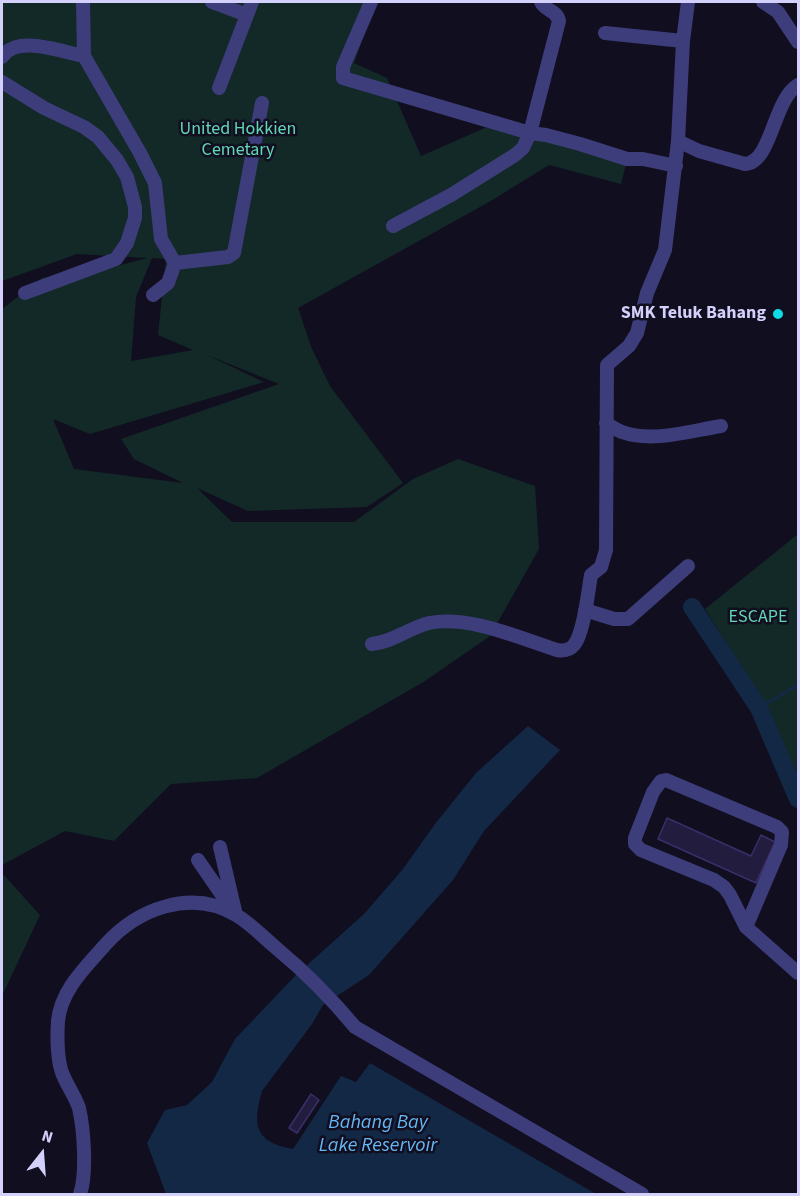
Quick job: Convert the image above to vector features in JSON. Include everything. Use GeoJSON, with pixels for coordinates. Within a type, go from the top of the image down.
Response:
{"type":"FeatureCollection","features":[{"type":"Feature","properties":{"kind":"street"},"geometry":{"type":"LineString","coordinates":[[83,2],[84,56],[137,147],[155,183],[161,238],[175,263],[168,283],[153,295]]}},
{"type":"Feature","properties":{"kind":"street"},"geometry":{"type":"LineString","coordinates":[[212,2],[249,8],[219,88]]}},
{"type":"Feature","properties":{"kind":"street"},"geometry":{"type":"LineString","coordinates":[[371,2],[343,67],[343,78],[627,159],[643,159],[676,166]]}},
{"type":"Feature","properties":{"kind":"street"},"geometry":{"type":"LineString","coordinates":[[393,226],[451,195],[523,148],[530,133],[560,21],[557,14],[540,2]]}},
{"type":"Feature","properties":{"kind":"street"},"geometry":{"type":"LineString","coordinates":[[372,644],[386,642],[416,626],[452,621],[473,624],[562,650],[572,647],[576,642],[591,575],[601,567],[606,550],[607,364],[629,346],[640,326],[650,285],[665,250],[676,166],[683,41],[688,2]]}},
{"type":"Feature","properties":{"kind":"street"},"geometry":{"type":"LineString","coordinates":[[763,2],[778,12],[798,42]]}},
{"type":"Feature","properties":{"kind":"street"},"geometry":{"type":"LineString","coordinates":[[605,33],[683,41]]}},
{"type":"Feature","properties":{"kind":"street"},"geometry":{"type":"LineString","coordinates":[[2,57],[8,50],[21,45],[84,56]]}},
{"type":"Feature","properties":{"kind":"street"},"geometry":{"type":"LineString","coordinates":[[2,82],[98,137],[117,160],[127,177],[135,207],[135,218],[127,243],[116,259],[25,293]]}},
{"type":"Feature","properties":{"kind":"street"},"geometry":{"type":"LineString","coordinates":[[678,141],[699,151],[750,164],[758,157],[767,142],[785,98],[798,85]]}},
{"type":"Feature","properties":{"kind":"street"},"geometry":{"type":"LineString","coordinates":[[175,263],[228,257],[234,253],[262,103]]}},
{"type":"Feature","properties":{"kind":"street"},"geometry":{"type":"LineString","coordinates":[[606,423],[620,432],[645,436],[721,426]]}},
{"type":"Feature","properties":{"kind":"street"},"geometry":{"type":"LineString","coordinates":[[585,610],[619,620],[628,619],[688,566]]}},
{"type":"Feature","properties":{"kind":"street"},"geometry":{"type":"LineString","coordinates":[[746,927],[781,845],[782,832],[777,827],[666,780],[661,781],[653,792],[635,838],[635,844],[641,850],[714,880],[724,887],[746,927],[798,973]]}},
{"type":"Feature","properties":{"kind":"street"},"geometry":{"type":"LineString","coordinates":[[220,847],[236,915]]}},
{"type":"Feature","properties":{"kind":"street"},"geometry":{"type":"LineString","coordinates":[[198,860],[236,915],[298,966],[355,1027],[642,1194]]}},
{"type":"Feature","properties":{"kind":"street"},"geometry":{"type":"LineString","coordinates":[[80,1194],[83,1165],[79,1109],[62,1074],[58,1059],[58,1023],[61,1003],[72,984],[119,929],[150,911],[182,902],[214,906],[236,915]]}},
{"type":"Feature","properties":{"kind":"green space","name":"United Hokkien Cemetary"},"geometry":{"type":"Polygon","coordinates":[[[2,2],[376,2],[354,63],[387,78],[421,156],[487,127],[629,152],[621,184],[549,165],[489,202],[298,308],[312,349],[330,386],[403,483],[367,507],[248,511],[197,488],[232,522],[354,522],[413,479],[458,459],[535,486],[539,549],[490,636],[425,681],[257,778],[171,784],[114,841],[65,831],[2,865],[2,309],[42,278],[117,266],[147,258],[77,254],[2,281],[2,2]],[[152,258],[136,297],[131,361],[193,350],[158,335],[166,259],[152,258]],[[207,355],[264,382],[90,434],[53,419],[74,469],[183,483],[134,459],[121,439],[279,384],[207,355]]]}},
{"type":"Feature","properties":{"kind":"green space","name":"ESCAPE"},"geometry":{"type":"Polygon","coordinates":[[[798,534],[798,780],[770,713],[705,609],[798,534]]]}},
{"type":"Feature","properties":{"kind":"green space"},"geometry":{"type":"Polygon","coordinates":[[[2,873],[40,915],[2,996],[2,873]]]}},
{"type":"Feature","properties":{"kind":"water","name":"Bahang Bay Lake Reservoir"},"geometry":{"type":"Polygon","coordinates":[[[528,726],[560,750],[484,831],[453,880],[369,975],[323,1005],[312,1024],[262,1091],[257,1123],[264,1137],[280,1146],[293,1149],[341,1076],[356,1082],[370,1063],[596,1194],[166,1194],[147,1143],[165,1110],[187,1105],[212,1082],[235,1039],[296,975],[364,914],[403,869],[476,773],[528,726]]]}},
{"type":"Feature","properties":{"kind":"building"},"geometry":{"type":"Polygon","coordinates":[[[667,818],[751,856],[761,835],[775,842],[756,883],[658,839],[667,818]]]}},
{"type":"Feature","properties":{"kind":"building"},"geometry":{"type":"Polygon","coordinates":[[[311,1094],[319,1100],[297,1133],[289,1128],[311,1094]]]}},
{"type":"Feature","properties":{"kind":"waterway"},"geometry":{"type":"LineString","coordinates":[[692,607],[759,708],[798,799]]}},
{"type":"Feature","properties":{"kind":"waterway"},"geometry":{"type":"LineString","coordinates":[[759,708],[798,685]]}},
{"type":"Feature","properties":{"kind":"place","name":"SMK Teluk Bahang"},"geometry":{"type":"Point","coordinates":[778,314]}}]}
